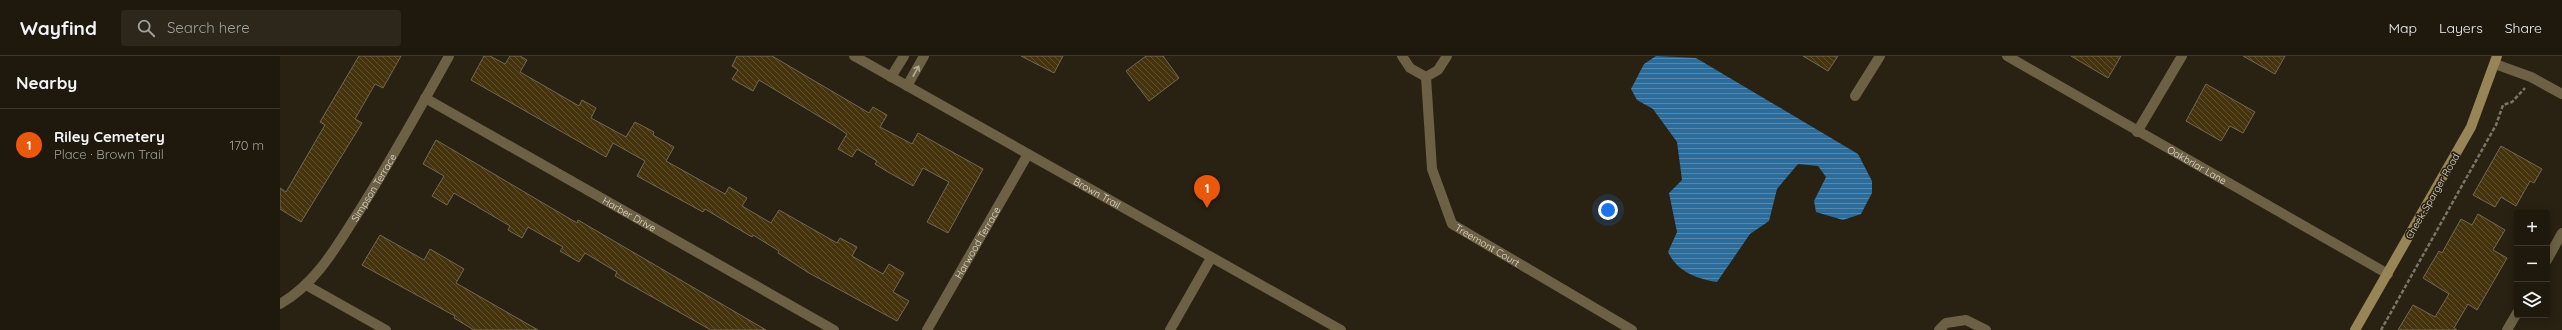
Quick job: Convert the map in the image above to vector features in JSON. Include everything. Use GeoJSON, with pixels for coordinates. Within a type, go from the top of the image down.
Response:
{"type":"FeatureCollection","features":[{"type":"Feature","properties":{"kind":"main road","name":"Cheek-Sparger Road"},"geometry":{"type":"LineString","coordinates":[[2355,330],[2471,127],[2496,60]]}},
{"type":"Feature","properties":{"kind":"street","name":"Simpson Terrace"},"geometry":{"type":"LineString","coordinates":[[280,304],[306,285],[324,266],[374,188],[449,56]]}},
{"type":"Feature","properties":{"kind":"street","name":"Brown Trail"},"geometry":{"type":"LineString","coordinates":[[854,56],[1341,330]]}},
{"type":"Feature","properties":{"kind":"street"},"geometry":{"type":"LineString","coordinates":[[891,78],[904,56]]}},
{"type":"Feature","properties":{"kind":"street"},"geometry":{"type":"LineString","coordinates":[[907,86],[924,56]]}},
{"type":"Feature","properties":{"kind":"street"},"geometry":{"type":"LineString","coordinates":[[1402,56],[1410,68],[1426,77],[1438,70],[1447,56]]}},
{"type":"Feature","properties":{"kind":"street"},"geometry":{"type":"LineString","coordinates":[[1855,96],[1880,56]]}},
{"type":"Feature","properties":{"kind":"street","name":"Oakbriar Lane"},"geometry":{"type":"LineString","coordinates":[[2007,56],[2137,132],[2388,274]]}},
{"type":"Feature","properties":{"kind":"street"},"geometry":{"type":"LineString","coordinates":[[2137,132],[2182,56]]}},
{"type":"Feature","properties":{"kind":"street"},"geometry":{"type":"LineString","coordinates":[[2496,60],[2562,94]]}},
{"type":"Feature","properties":{"kind":"street","name":"Treemont Court"},"geometry":{"type":"LineString","coordinates":[[1426,77],[1432,169],[1452,224],[1632,330]]}},
{"type":"Feature","properties":{"kind":"street","name":"Harber Drive"},"geometry":{"type":"LineString","coordinates":[[425,98],[834,330]]}},
{"type":"Feature","properties":{"kind":"street","name":"Harwood Terrace"},"geometry":{"type":"LineString","coordinates":[[927,330],[1028,154]]}},
{"type":"Feature","properties":{"kind":"street"},"geometry":{"type":"LineString","coordinates":[[2550,255],[2562,233]]}},
{"type":"Feature","properties":{"kind":"street"},"geometry":{"type":"LineString","coordinates":[[1170,330],[1211,258]]}},
{"type":"Feature","properties":{"kind":"street"},"geometry":{"type":"LineString","coordinates":[[306,285],[386,330]]}},
{"type":"Feature","properties":{"kind":"street"},"geometry":{"type":"LineString","coordinates":[[2507,330],[2514,318]]}},
{"type":"Feature","properties":{"kind":"street"},"geometry":{"type":"LineString","coordinates":[[1939,330],[1946,323],[1966,320],[1986,330]]}},
{"type":"Feature","properties":{"kind":"path"},"geometry":{"type":"LineString","coordinates":[[2381,330],[2496,125],[2503,105],[2512,102],[2523,93],[2531,77]]}},
{"type":"Feature","properties":{"kind":"water"},"geometry":{"type":"Polygon","coordinates":[[[1656,56],[1696,58],[1858,154],[1872,181],[1872,193],[1861,214],[1843,220],[1816,212],[1814,201],[1826,177],[1818,166],[1798,164],[1777,189],[1769,221],[1750,234],[1717,282],[1702,279],[1682,269],[1676,264],[1668,252],[1677,232],[1669,193],[1682,180],[1677,142],[1653,109],[1637,100],[1631,89],[1644,64],[1656,56]]]}},
{"type":"Feature","properties":{"kind":"building"},"geometry":{"type":"Polygon","coordinates":[[[359,56],[401,56],[383,88],[375,84],[355,119],[362,123],[301,222],[280,209],[280,188],[286,192],[325,125],[320,122],[359,56]]]}},
{"type":"Feature","properties":{"kind":"building"},"geometry":{"type":"Polygon","coordinates":[[[484,56],[490,56],[505,64],[510,56],[520,56],[527,60],[520,72],[579,106],[582,100],[596,108],[591,118],[626,137],[635,122],[654,132],[653,135],[674,147],[666,161],[725,194],[729,187],[747,198],[742,206],[771,223],[779,210],[837,243],[840,238],[857,247],[852,256],[883,274],[889,264],[904,273],[893,292],[909,301],[897,321],[809,273],[778,253],[779,251],[753,235],[752,237],[705,209],[703,212],[637,176],[645,161],[613,143],[606,157],[471,80],[484,56]]]}},
{"type":"Feature","properties":{"kind":"building"},"geometry":{"type":"Polygon","coordinates":[[[737,56],[772,56],[869,113],[873,107],[887,115],[880,127],[912,144],[918,133],[983,169],[948,233],[927,222],[949,182],[923,168],[913,186],[875,164],[877,161],[857,149],[852,157],[838,149],[847,134],[835,126],[759,80],[753,91],[732,79],[738,70],[732,66],[737,56]]]}},
{"type":"Feature","properties":{"kind":"building"},"geometry":{"type":"Polygon","coordinates":[[[1021,56],[1063,56],[1054,73],[1021,56]]]}},
{"type":"Feature","properties":{"kind":"building"},"geometry":{"type":"Polygon","coordinates":[[[1146,56],[1163,56],[1179,78],[1149,101],[1126,71],[1146,56]]]}},
{"type":"Feature","properties":{"kind":"building"},"geometry":{"type":"Polygon","coordinates":[[[1803,56],[1838,56],[1828,71],[1803,56]]]}},
{"type":"Feature","properties":{"kind":"building"},"geometry":{"type":"Polygon","coordinates":[[[2071,56],[2121,56],[2108,78],[2071,56]]]}},
{"type":"Feature","properties":{"kind":"building"},"geometry":{"type":"Polygon","coordinates":[[[2243,56],[2285,56],[2275,74],[2243,56]]]}},
{"type":"Feature","properties":{"kind":"building"},"geometry":{"type":"Polygon","coordinates":[[[2206,84],[2255,112],[2243,133],[2230,126],[2221,141],[2186,121],[2206,84]]]}},
{"type":"Feature","properties":{"kind":"building"},"geometry":{"type":"Polygon","coordinates":[[[436,140],[577,223],[578,220],[766,330],[711,330],[615,276],[617,272],[585,253],[579,262],[560,251],[563,247],[528,227],[522,238],[508,230],[510,226],[454,193],[447,205],[432,196],[444,176],[423,164],[436,140]]]}},
{"type":"Feature","properties":{"kind":"building"},"geometry":{"type":"Polygon","coordinates":[[[2501,146],[2542,169],[2534,183],[2530,181],[2516,206],[2501,197],[2495,207],[2473,195],[2501,146]]]}},
{"type":"Feature","properties":{"kind":"building"},"geometry":{"type":"Polygon","coordinates":[[[2478,214],[2505,230],[2493,250],[2507,258],[2477,310],[2468,304],[2454,328],[2457,330],[2398,330],[2413,305],[2435,317],[2449,294],[2423,278],[2439,251],[2442,253],[2461,219],[2472,225],[2478,214]]]}},
{"type":"Feature","properties":{"kind":"building"},"geometry":{"type":"Polygon","coordinates":[[[380,235],[424,260],[430,249],[464,269],[456,283],[538,330],[474,330],[454,318],[455,316],[362,265],[380,235]]]}},
{"type":"Feature","properties":{"kind":"place","name":"Riley Cemetery"},"geometry":{"type":"Point","coordinates":[1207,208]}}]}
